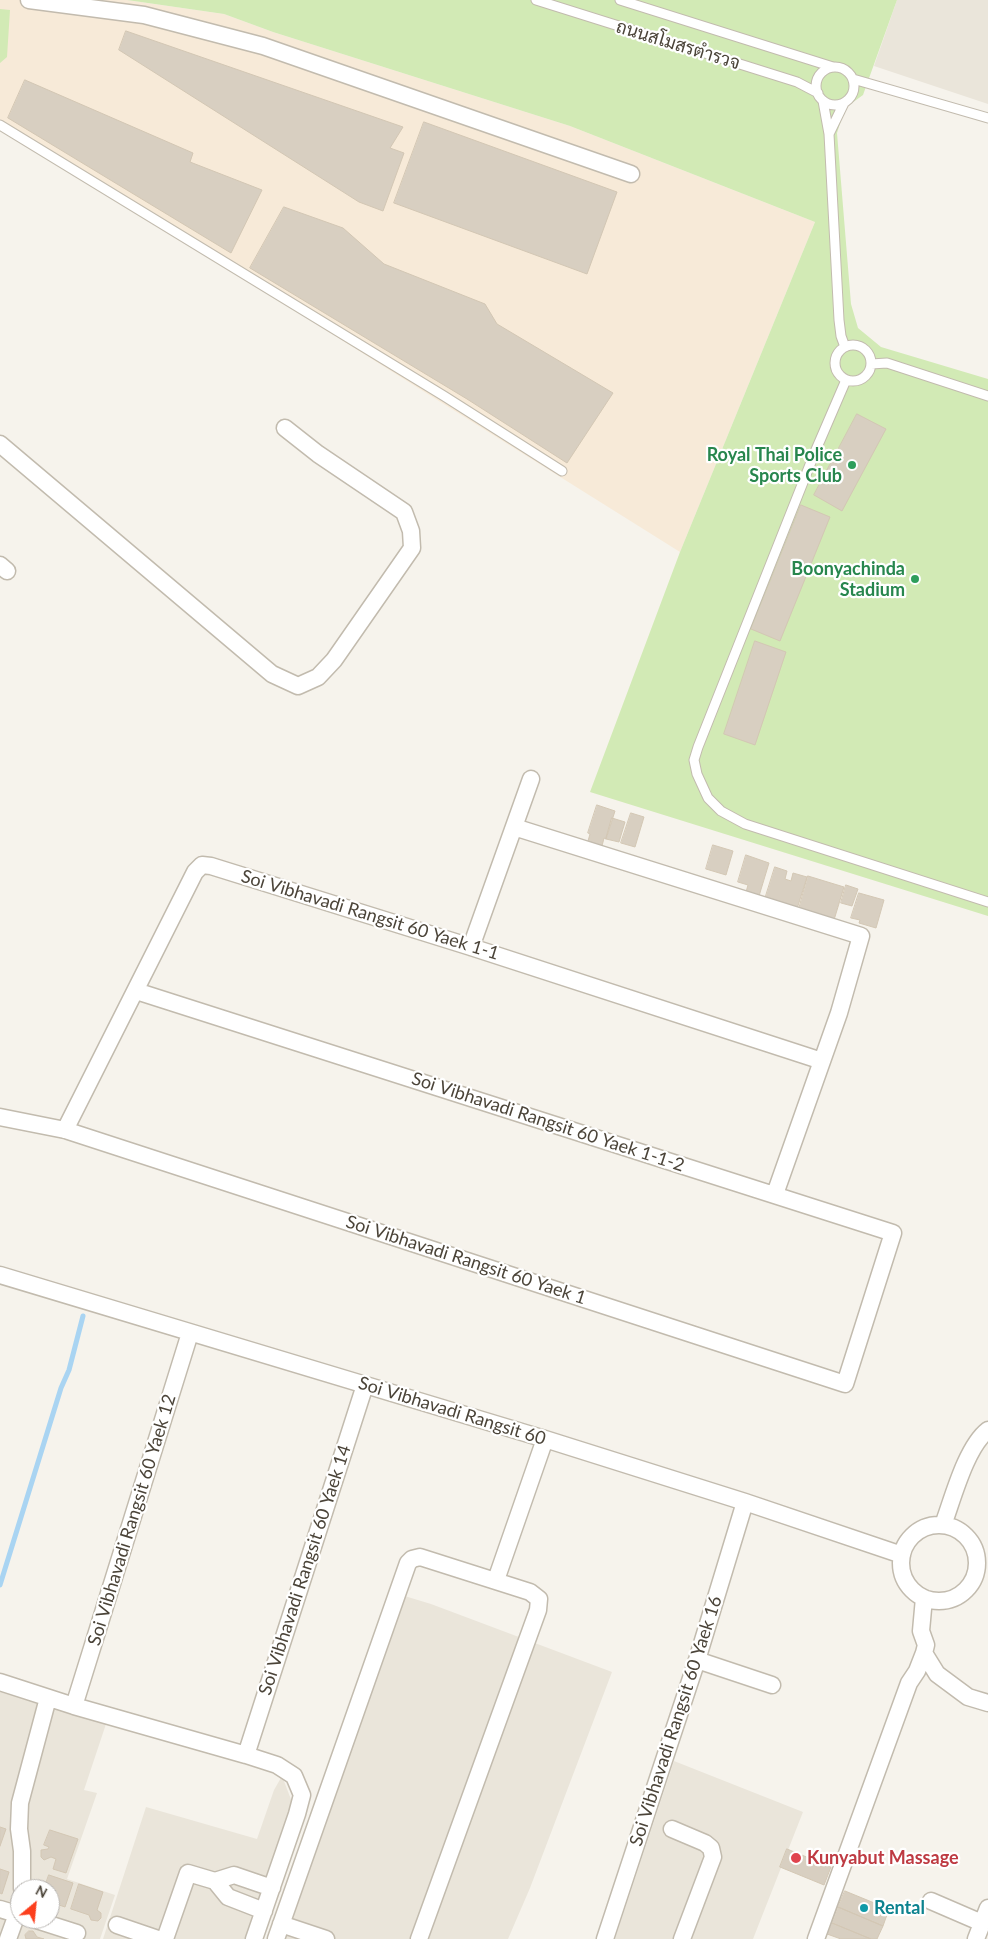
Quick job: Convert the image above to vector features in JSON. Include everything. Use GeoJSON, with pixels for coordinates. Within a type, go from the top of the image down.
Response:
{"type":"FeatureCollection","features":[{"type":"Feature","properties":{"kind":"street"},"geometry":{"type":"LineString","coordinates":[[29,0],[144,15],[263,46],[631,174]]}},
{"type":"Feature","properties":{"kind":"street"},"geometry":{"type":"LineString","coordinates":[[0,444],[272,674],[298,686],[318,677],[334,660],[412,548],[411,531],[404,512],[318,454],[285,428]]}},
{"type":"Feature","properties":{"kind":"street"},"geometry":{"type":"LineString","coordinates":[[471,947],[531,779]]}},
{"type":"Feature","properties":{"kind":"street"},"geometry":{"type":"LineString","coordinates":[[514,827],[861,936],[839,1013],[775,1194]]}},
{"type":"Feature","properties":{"kind":"street","name":"Soi Vibhavadi Rangsit 60 Yaek 1-1"},"geometry":{"type":"LineString","coordinates":[[65,1130],[195,872],[202,865],[211,866],[471,947],[822,1061]]}},
{"type":"Feature","properties":{"kind":"street","name":"Soi Vibhavadi Rangsit 60 Yaek 1-1-2"},"geometry":{"type":"LineString","coordinates":[[136,991],[893,1233],[872,1299]]}},
{"type":"Feature","properties":{"kind":"street","name":"Soi Vibhavadi Rangsit 60 Yaek 1"},"geometry":{"type":"LineString","coordinates":[[0,1117],[65,1130],[845,1384],[872,1299]]}},
{"type":"Feature","properties":{"kind":"street","name":"Soi Vibhavadi Rangsit 60"},"geometry":{"type":"LineString","coordinates":[[0,1275],[545,1439],[746,1502],[902,1555]]}},
{"type":"Feature","properties":{"kind":"street","name":"Soi Vibhavadi Rangsit 60 Yaek 12"},"geometry":{"type":"LineString","coordinates":[[74,1706],[190,1333]]}},
{"type":"Feature","properties":{"kind":"street","name":"Soi Vibhavadi Rangsit 60 Yaek 14"},"geometry":{"type":"LineString","coordinates":[[246,1755],[364,1385]]}},
{"type":"Feature","properties":{"kind":"street"},"geometry":{"type":"LineString","coordinates":[[943,1525],[964,1467],[981,1435],[988,1430]]}},
{"type":"Feature","properties":{"kind":"street"},"geometry":{"type":"LineString","coordinates":[[496,1580],[545,1439]]}},
{"type":"Feature","properties":{"kind":"street","name":"Soi Vibhavadi Rangsit 60 Yaek 16"},"geometry":{"type":"LineString","coordinates":[[605,1939],[697,1660],[746,1502]]}},
{"type":"Feature","properties":{"kind":"street"},"geometry":{"type":"LineString","coordinates":[[943,1525],[956,1528],[966,1536],[975,1552],[982,1572],[957,1597],[935,1601],[924,1598],[913,1590],[905,1580],[902,1568],[902,1555],[906,1544],[922,1529],[943,1525]]}},
{"type":"Feature","properties":{"kind":"street"},"geometry":{"type":"LineString","coordinates":[[326,1939],[278,1932],[408,1563],[412,1559],[420,1557],[496,1580],[530,1592],[539,1598],[538,1610],[419,1939]]}},
{"type":"Feature","properties":{"kind":"street"},"geometry":{"type":"LineString","coordinates":[[816,1939],[909,1683],[924,1653],[926,1645],[921,1631],[924,1598]]}},
{"type":"Feature","properties":{"kind":"street"},"geometry":{"type":"LineString","coordinates":[[924,1653],[937,1674],[968,1696],[988,1703]]}},
{"type":"Feature","properties":{"kind":"street"},"geometry":{"type":"LineString","coordinates":[[697,1660],[772,1685]]}},
{"type":"Feature","properties":{"kind":"street"},"geometry":{"type":"LineString","coordinates":[[0,1682],[74,1706],[246,1755],[277,1765],[294,1776],[302,1795],[298,1814],[254,1939]]}},
{"type":"Feature","properties":{"kind":"street"},"geometry":{"type":"LineString","coordinates":[[22,1879],[22,1851],[19,1829],[20,1803],[48,1698]]}},
{"type":"Feature","properties":{"kind":"street"},"geometry":{"type":"LineString","coordinates":[[672,1829],[705,1843],[711,1848],[713,1857],[682,1939]]}},
{"type":"Feature","properties":{"kind":"street"},"geometry":{"type":"LineString","coordinates":[[165,1939],[188,1873],[215,1881],[234,1875],[272,1888]]}},
{"type":"Feature","properties":{"kind":"street"},"geometry":{"type":"LineString","coordinates":[[215,1881],[228,1897],[264,1911]]}},
{"type":"Feature","properties":{"kind":"street"},"geometry":{"type":"LineString","coordinates":[[931,1901],[985,1916],[976,1939]]}},
{"type":"Feature","properties":{"kind":"street"},"geometry":{"type":"LineString","coordinates":[[117,1925],[158,1939]]}},
{"type":"Feature","properties":{"kind":"street"},"geometry":{"type":"LineString","coordinates":[[60,1927],[77,1933]]}},
{"type":"Feature","properties":{"kind":"lane","name":"ถนนสโมสรตำรวจ"},"geometry":{"type":"LineString","coordinates":[[536,0],[797,82],[835,105],[844,103]]}},
{"type":"Feature","properties":{"kind":"lane","name":"ถนนสโมสรตำรวจ"},"geometry":{"type":"LineString","coordinates":[[620,0],[832,67],[845,69],[853,79],[988,118]]}},
{"type":"Feature","properties":{"kind":"lane"},"geometry":{"type":"LineString","coordinates":[[832,67],[826,69],[818,78],[816,84],[821,97],[829,134],[839,320],[841,336],[845,347]]}},
{"type":"Feature","properties":{"kind":"lane"},"geometry":{"type":"LineString","coordinates":[[829,134],[844,103],[854,92],[853,79]]}},
{"type":"Feature","properties":{"kind":"lane"},"geometry":{"type":"LineString","coordinates":[[0,125],[444,396],[562,471]]}},
{"type":"Feature","properties":{"kind":"lane"},"geometry":{"type":"LineString","coordinates":[[857,346],[867,352],[871,364],[866,375],[857,381],[846,380],[837,372],[836,356],[845,347],[857,346]]}},
{"type":"Feature","properties":{"kind":"lane"},"geometry":{"type":"LineString","coordinates":[[871,364],[887,363],[988,396]]}},
{"type":"Feature","properties":{"kind":"lane"},"geometry":{"type":"LineString","coordinates":[[846,380],[815,452],[698,747],[694,760],[697,774],[708,798],[721,811],[745,824],[988,902]]}},
{"type":"Feature","properties":{"kind":"shaded area"},"geometry":{"type":"Polygon","coordinates":[[[0,0],[127,0],[224,14],[273,32],[570,126],[815,222],[680,552],[0,126],[0,0]]]}},
{"type":"Feature","properties":{"kind":"shaded area"},"geometry":{"type":"Polygon","coordinates":[[[897,0],[988,0],[988,104],[874,66],[897,0]]]}},
{"type":"Feature","properties":{"kind":"shaded area"},"geometry":{"type":"Polygon","coordinates":[[[398,1594],[431,1604],[612,1672],[530,1888],[508,1939],[275,1939],[398,1594]]]}},
{"type":"Feature","properties":{"kind":"shaded area"},"geometry":{"type":"Polygon","coordinates":[[[0,1689],[106,1724],[84,1790],[97,1793],[67,1879],[115,1895],[100,1939],[0,1939],[0,1689]]]}},
{"type":"Feature","properties":{"kind":"shaded area"},"geometry":{"type":"Polygon","coordinates":[[[674,1761],[803,1812],[753,1939],[615,1939],[674,1761]]]}},
{"type":"Feature","properties":{"kind":"shaded area"},"geometry":{"type":"Polygon","coordinates":[[[282,1776],[292,1802],[289,1831],[250,1939],[103,1939],[146,1807],[257,1839],[274,1790],[282,1776]]]}},
{"type":"Feature","properties":{"kind":"green space","name":"Royal Thai Police Sports Club"},"geometry":{"type":"Polygon","coordinates":[[[127,0],[897,0],[863,95],[845,108],[837,133],[851,304],[858,328],[881,347],[988,379],[988,916],[590,792],[680,552],[815,222],[570,126],[273,32],[224,14],[127,0]]]}},
{"type":"Feature","properties":{"kind":"green space"},"geometry":{"type":"Polygon","coordinates":[[[0,9],[10,10],[7,57],[0,63],[0,9]]]}},
{"type":"Feature","properties":{"kind":"building"},"geometry":{"type":"Polygon","coordinates":[[[126,31],[403,127],[390,148],[404,153],[383,211],[359,202],[119,50],[126,31]]]}},
{"type":"Feature","properties":{"kind":"building"},"geometry":{"type":"Polygon","coordinates":[[[25,80],[193,153],[190,162],[262,190],[231,253],[8,118],[25,80]]]}},
{"type":"Feature","properties":{"kind":"building"},"geometry":{"type":"Polygon","coordinates":[[[424,122],[617,192],[587,274],[394,203],[424,122]]]}},
{"type":"Feature","properties":{"kind":"building"},"geometry":{"type":"Polygon","coordinates":[[[284,207],[343,228],[384,264],[485,304],[497,324],[613,393],[567,463],[467,399],[250,268],[284,207]]]}},
{"type":"Feature","properties":{"kind":"building"},"geometry":{"type":"Polygon","coordinates":[[[857,414],[886,429],[842,511],[814,495],[857,414]]]}},
{"type":"Feature","properties":{"kind":"building"},"geometry":{"type":"Polygon","coordinates":[[[801,505],[830,517],[780,641],[751,629],[801,505]]]}},
{"type":"Feature","properties":{"kind":"building"},"geometry":{"type":"Polygon","coordinates":[[[755,641],[786,652],[755,745],[724,734],[755,641]]]}},
{"type":"Feature","properties":{"kind":"building"},"geometry":{"type":"Polygon","coordinates":[[[597,805],[615,811],[602,846],[588,841],[590,834],[588,833],[597,805]]]}},
{"type":"Feature","properties":{"kind":"building"},"geometry":{"type":"Polygon","coordinates":[[[631,813],[644,817],[635,847],[621,843],[631,813]]]}},
{"type":"Feature","properties":{"kind":"building"},"geometry":{"type":"Polygon","coordinates":[[[612,818],[625,822],[619,842],[606,839],[612,818]]]}},
{"type":"Feature","properties":{"kind":"building"},"geometry":{"type":"Polygon","coordinates":[[[713,845],[733,851],[726,875],[706,869],[713,845]]]}},
{"type":"Feature","properties":{"kind":"building"},"geometry":{"type":"Polygon","coordinates":[[[746,855],[769,863],[759,896],[746,892],[748,885],[738,882],[746,855]]]}},
{"type":"Feature","properties":{"kind":"building"},"geometry":{"type":"Polygon","coordinates":[[[775,867],[787,871],[785,879],[791,881],[793,873],[807,877],[797,909],[765,899],[775,867]]]}},
{"type":"Feature","properties":{"kind":"building"},"geometry":{"type":"Polygon","coordinates":[[[808,876],[844,887],[834,920],[799,909],[808,876]]]}},
{"type":"Feature","properties":{"kind":"building"},"geometry":{"type":"Polygon","coordinates":[[[846,885],[858,889],[852,906],[841,903],[846,885]]]}},
{"type":"Feature","properties":{"kind":"building"},"geometry":{"type":"Polygon","coordinates":[[[859,893],[884,900],[876,928],[859,923],[860,920],[851,918],[859,893]]]}},
{"type":"Feature","properties":{"kind":"building"},"geometry":{"type":"Polygon","coordinates":[[[0,1827],[6,1829],[0,1846],[0,1827]]]}},
{"type":"Feature","properties":{"kind":"building"},"geometry":{"type":"Polygon","coordinates":[[[50,1830],[78,1839],[66,1873],[53,1869],[56,1859],[51,1857],[44,1860],[41,1857],[41,1850],[48,1849],[49,1847],[44,1845],[50,1830]]]}},
{"type":"Feature","properties":{"kind":"building","name":"Kunyabut Massage"},"geometry":{"type":"Polygon","coordinates":[[[787,1849],[831,1867],[824,1885],[780,1867],[787,1849]]]}},
{"type":"Feature","properties":{"kind":"building"},"geometry":{"type":"Polygon","coordinates":[[[0,1869],[9,1872],[2,1894],[0,1893],[0,1869]]]}},
{"type":"Feature","properties":{"kind":"building"},"geometry":{"type":"Polygon","coordinates":[[[49,1875],[73,1883],[65,1907],[60,1905],[60,1879],[48,1879],[49,1875]]]}},
{"type":"Feature","properties":{"kind":"building"},"geometry":{"type":"Polygon","coordinates":[[[79,1884],[103,1892],[97,1910],[101,1913],[101,1918],[98,1921],[91,1920],[89,1915],[71,1909],[79,1884]]]}},
{"type":"Feature","properties":{"kind":"building","name":"Rental"},"geometry":{"type":"Polygon","coordinates":[[[845,1891],[889,1909],[883,1926],[838,1907],[845,1891]]]}},
{"type":"Feature","properties":{"kind":"building"},"geometry":{"type":"Polygon","coordinates":[[[838,1907],[883,1926],[877,1939],[871,1939],[832,1923],[838,1907]]]}},
{"type":"Feature","properties":{"kind":"building"},"geometry":{"type":"Polygon","coordinates":[[[832,1923],[871,1939],[841,1939],[827,1934],[832,1923]]]}},
{"type":"Feature","properties":{"kind":"building"},"geometry":{"type":"Polygon","coordinates":[[[29,1931],[33,1931],[37,1937],[44,1939],[26,1939],[25,1935],[29,1931]]]}},
{"type":"Feature","properties":{"kind":"waterway"},"geometry":{"type":"LineString","coordinates":[[0,1585],[61,1388],[69,1370],[83,1316]]}},
{"type":"Feature","properties":{"kind":"place","name":"Royal Thai Police Sports Club"},"geometry":{"type":"Point","coordinates":[852,465]}},
{"type":"Feature","properties":{"kind":"place","name":"Boonyachinda Stadium"},"geometry":{"type":"Point","coordinates":[915,579]}},
{"type":"Feature","properties":{"kind":"place","name":"Kunyabut Massage"},"geometry":{"type":"Point","coordinates":[796,1858]}},
{"type":"Feature","properties":{"kind":"place","name":"Rental"},"geometry":{"type":"Point","coordinates":[864,1908]}}]}
